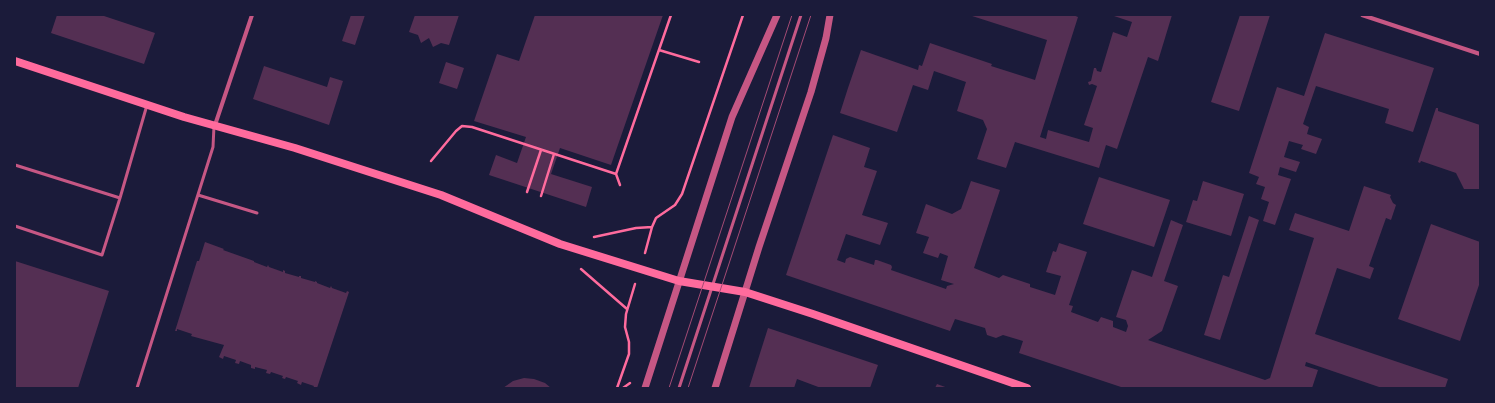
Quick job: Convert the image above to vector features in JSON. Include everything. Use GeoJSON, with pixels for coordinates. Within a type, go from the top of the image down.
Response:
{"type":"FeatureCollection","features":[{"type":"Feature","properties":{"kind":"main road"},"geometry":{"type":"LineString","coordinates":[[15,61],[147,105],[214,126],[295,148],[452,199],[560,244],[679,281],[745,292],[1027,388]]}},
{"type":"Feature","properties":{"kind":"street"},"geometry":{"type":"LineString","coordinates":[[214,126],[252,15]]}},
{"type":"Feature","properties":{"kind":"street"},"geometry":{"type":"LineString","coordinates":[[645,388],[732,117],[777,15]]}},
{"type":"Feature","properties":{"kind":"street"},"geometry":{"type":"LineString","coordinates":[[715,388],[811,92],[826,38],[830,15]]}},
{"type":"Feature","properties":{"kind":"street"},"geometry":{"type":"LineString","coordinates":[[1362,15],[1480,54]]}},
{"type":"Feature","properties":{"kind":"lane"},"geometry":{"type":"LineString","coordinates":[[679,388],[801,15]]}},
{"type":"Feature","properties":{"kind":"lane"},"geometry":{"type":"LineString","coordinates":[[15,226],[102,255],[147,105]]}},
{"type":"Feature","properties":{"kind":"lane"},"geometry":{"type":"LineString","coordinates":[[137,388],[213,147],[214,126]]}},
{"type":"Feature","properties":{"kind":"lane"},"geometry":{"type":"LineString","coordinates":[[15,165],[120,198]]}},
{"type":"Feature","properties":{"kind":"lane"},"geometry":{"type":"LineString","coordinates":[[198,195],[258,213]]}},
{"type":"Feature","properties":{"kind":"path"},"geometry":{"type":"LineString","coordinates":[[620,185],[616,174],[671,15]]}},
{"type":"Feature","properties":{"kind":"path"},"geometry":{"type":"LineString","coordinates":[[646,248],[656,218],[675,205],[682,194],[743,15]]}},
{"type":"Feature","properties":{"kind":"path"},"geometry":{"type":"LineString","coordinates":[[659,50],[699,62]]}},
{"type":"Feature","properties":{"kind":"path"},"geometry":{"type":"LineString","coordinates":[[431,161],[462,126],[472,126],[616,174]]}},
{"type":"Feature","properties":{"kind":"path"},"geometry":{"type":"LineString","coordinates":[[527,192],[541,150]]}},
{"type":"Feature","properties":{"kind":"path"},"geometry":{"type":"LineString","coordinates":[[541,196],[554,154]]}},
{"type":"Feature","properties":{"kind":"path"},"geometry":{"type":"LineString","coordinates":[[589,238],[636,228],[652,227]]}},
{"type":"Feature","properties":{"kind":"path"},"geometry":{"type":"LineString","coordinates":[[560,244],[582,270],[627,309]]}},
{"type":"Feature","properties":{"kind":"path"},"geometry":{"type":"LineString","coordinates":[[617,388],[629,354],[629,342],[625,327],[627,309],[633,288]]}},
{"type":"Feature","properties":{"kind":"building"},"geometry":{"type":"Polygon","coordinates":[[[57,15],[101,15],[155,33],[144,64],[51,33],[57,15]]]}},
{"type":"Feature","properties":{"kind":"building"},"geometry":{"type":"Polygon","coordinates":[[[351,15],[365,15],[355,45],[342,41],[351,15]]]}},
{"type":"Feature","properties":{"kind":"building"},"geometry":{"type":"Polygon","coordinates":[[[415,15],[459,15],[449,45],[441,43],[433,47],[429,38],[421,43],[418,35],[409,32],[415,15]]]}},
{"type":"Feature","properties":{"kind":"building"},"geometry":{"type":"Polygon","coordinates":[[[535,15],[663,15],[611,165],[560,148],[551,174],[592,187],[586,207],[489,175],[496,155],[517,163],[526,137],[474,121],[497,54],[519,61],[535,15]]]}},
{"type":"Feature","properties":{"kind":"building"},"geometry":{"type":"Polygon","coordinates":[[[969,15],[1073,15],[1078,17],[1040,137],[1046,139],[1048,130],[1089,142],[1093,128],[1084,125],[1097,86],[1092,84],[1089,85],[1088,82],[1091,81],[1094,68],[1101,72],[1113,32],[1127,37],[1132,22],[1111,15],[1172,15],[1158,61],[1148,57],[1117,149],[1106,145],[1099,168],[1015,142],[1006,168],[977,159],[987,129],[983,120],[957,111],[966,82],[934,71],[928,90],[913,85],[897,132],[840,113],[861,50],[918,70],[919,65],[922,66],[930,43],[992,64],[991,66],[1035,80],[1047,40],[969,15]]]}},
{"type":"Feature","properties":{"kind":"building"},"geometry":{"type":"Polygon","coordinates":[[[1240,15],[1270,15],[1239,111],[1211,102],[1240,15]]]}},
{"type":"Feature","properties":{"kind":"building"},"geometry":{"type":"Polygon","coordinates":[[[1325,33],[1434,68],[1413,132],[1385,123],[1389,109],[1316,86],[1303,124],[1309,127],[1307,134],[1322,139],[1316,154],[1301,149],[1303,145],[1289,141],[1284,157],[1300,162],[1296,172],[1280,167],[1278,175],[1291,179],[1275,225],[1263,221],[1269,202],[1261,199],[1265,187],[1256,184],[1259,177],[1249,173],[1277,87],[1304,96],[1325,33]]]}},
{"type":"Feature","properties":{"kind":"building"},"geometry":{"type":"Polygon","coordinates":[[[446,62],[464,68],[457,89],[439,83],[446,62]]]}},
{"type":"Feature","properties":{"kind":"building"},"geometry":{"type":"Polygon","coordinates":[[[264,66],[327,87],[330,77],[343,81],[329,125],[253,99],[264,66]]]}},
{"type":"Feature","properties":{"kind":"building"},"geometry":{"type":"Polygon","coordinates":[[[1436,108],[1438,108],[1438,111],[1480,125],[1480,189],[1464,189],[1456,173],[1421,161],[1420,163],[1418,162],[1436,108]]]}},
{"type":"Feature","properties":{"kind":"building"},"geometry":{"type":"Polygon","coordinates":[[[833,135],[870,148],[864,167],[877,171],[862,215],[888,223],[880,245],[846,234],[837,260],[845,263],[846,259],[850,257],[874,265],[875,260],[877,260],[891,265],[891,270],[946,289],[947,286],[954,284],[941,280],[948,256],[940,253],[938,258],[923,253],[929,237],[916,233],[926,204],[952,214],[961,209],[971,181],[1000,190],[974,268],[999,278],[1003,275],[1030,284],[1030,287],[1055,295],[1061,276],[1046,272],[1053,251],[1056,252],[1059,243],[1087,252],[1069,305],[1073,306],[1071,312],[1098,322],[1101,317],[1113,321],[1113,327],[1126,332],[1128,326],[1126,320],[1116,317],[1132,270],[1152,277],[1171,220],[1183,225],[1164,281],[1178,286],[1162,331],[1148,340],[1265,380],[1270,378],[1314,238],[1289,230],[1295,213],[1349,231],[1364,186],[1391,195],[1390,197],[1393,203],[1396,205],[1391,220],[1386,218],[1369,266],[1374,268],[1370,279],[1337,268],[1315,334],[1448,379],[1445,388],[1382,388],[1306,362],[1305,366],[1318,370],[1312,388],[1124,388],[1019,353],[1023,341],[1003,335],[996,338],[987,335],[985,328],[955,319],[950,331],[786,275],[833,135]]]}},
{"type":"Feature","properties":{"kind":"building"},"geometry":{"type":"Polygon","coordinates":[[[1099,177],[1170,200],[1154,247],[1083,224],[1099,177]]]}},
{"type":"Feature","properties":{"kind":"building"},"geometry":{"type":"Polygon","coordinates":[[[1203,181],[1244,194],[1231,236],[1186,222],[1193,200],[1197,201],[1203,181]]]}},
{"type":"Feature","properties":{"kind":"building"},"geometry":{"type":"Polygon","coordinates":[[[1249,216],[1259,220],[1220,340],[1204,335],[1223,275],[1229,277],[1249,216]]]}},
{"type":"Feature","properties":{"kind":"building"},"geometry":{"type":"Polygon","coordinates":[[[1431,224],[1480,242],[1480,282],[1460,341],[1398,319],[1431,224]]]}},
{"type":"Feature","properties":{"kind":"building"},"geometry":{"type":"Polygon","coordinates":[[[205,242],[267,267],[268,265],[269,267],[283,272],[283,270],[285,273],[299,277],[301,276],[301,278],[315,281],[330,288],[331,286],[332,288],[346,293],[347,291],[349,292],[317,388],[313,388],[314,386],[302,382],[301,385],[297,383],[298,381],[286,377],[285,379],[282,378],[283,376],[271,372],[270,374],[266,373],[267,370],[255,367],[255,369],[251,368],[251,365],[240,361],[239,364],[235,363],[236,360],[224,356],[223,359],[219,357],[224,345],[191,336],[192,334],[177,329],[177,331],[175,331],[197,261],[199,261],[205,242]]]}},
{"type":"Feature","properties":{"kind":"building"},"geometry":{"type":"Polygon","coordinates":[[[15,261],[109,291],[78,388],[15,388],[15,261]]]}},
{"type":"Feature","properties":{"kind":"building"},"geometry":{"type":"Polygon","coordinates":[[[768,328],[878,365],[870,388],[821,388],[797,379],[794,388],[749,388],[768,328]]]}},
{"type":"Feature","properties":{"kind":"building"},"geometry":{"type":"Polygon","coordinates":[[[524,378],[534,379],[545,383],[551,388],[503,388],[513,381],[524,378]]]}},
{"type":"Feature","properties":{"kind":"building"},"geometry":{"type":"Polygon","coordinates":[[[937,384],[948,388],[935,388],[937,384]]]}},
{"type":"Feature","properties":{"kind":"tram line"},"geometry":{"type":"LineString","coordinates":[[669,388],[792,15]]}},
{"type":"Feature","properties":{"kind":"tram line"},"geometry":{"type":"LineString","coordinates":[[688,388],[811,15]]}}]}
